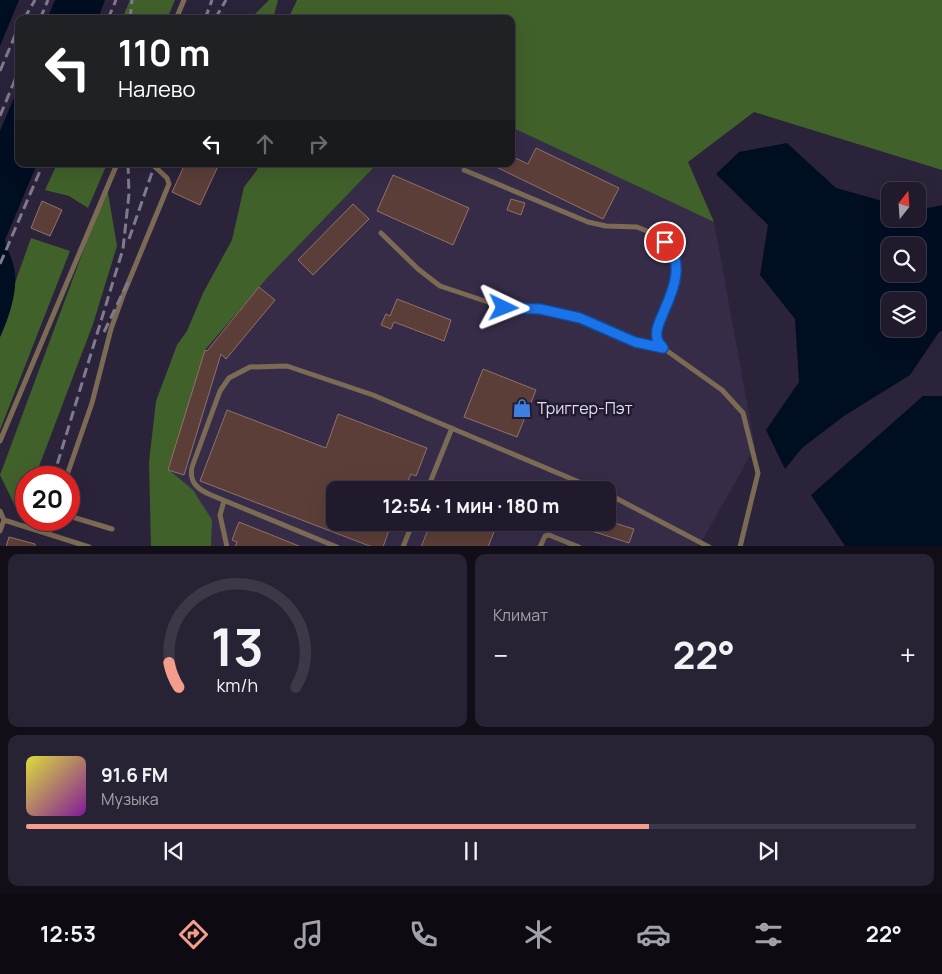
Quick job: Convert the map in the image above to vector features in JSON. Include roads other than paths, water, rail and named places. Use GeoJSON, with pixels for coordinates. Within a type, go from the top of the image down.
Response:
{"type":"FeatureCollection","features":[{"type":"Feature","properties":{"kind":"lane"},"geometry":{"type":"LineString","coordinates":[[178,15],[184,0]]}},
{"type":"Feature","properties":{"kind":"lane"},"geometry":{"type":"LineString","coordinates":[[0,441],[116,167]]}},
{"type":"Feature","properties":{"kind":"lane"},"geometry":{"type":"LineString","coordinates":[[70,466],[92,403],[111,329],[169,184],[168,178],[155,167]]}},
{"type":"Feature","properties":{"kind":"lane"},"geometry":{"type":"LineString","coordinates":[[464,170],[588,222],[606,226],[637,227],[657,236],[672,249],[677,260],[676,275],[668,304],[658,325],[657,338],[663,348]]}},
{"type":"Feature","properties":{"kind":"lane"},"geometry":{"type":"LineString","coordinates":[[380,233],[418,269],[440,286],[504,308],[540,309],[580,318],[635,342],[663,348],[722,390],[743,413],[758,473],[740,546]]}},
{"type":"Feature","properties":{"kind":"lane"},"geometry":{"type":"LineString","coordinates":[[337,546],[224,501],[201,491],[194,484],[190,476],[220,391],[229,378],[250,367],[287,366],[373,395],[577,481]]}},
{"type":"Feature","properties":{"kind":"lane"},"geometry":{"type":"LineString","coordinates":[[430,481],[452,428]]}},
{"type":"Feature","properties":{"kind":"lane"},"geometry":{"type":"LineString","coordinates":[[616,498],[709,546]]}},
{"type":"Feature","properties":{"kind":"lane"},"geometry":{"type":"LineString","coordinates":[[224,501],[220,515],[226,546]]}},
{"type":"Feature","properties":{"kind":"lane"},"geometry":{"type":"LineString","coordinates":[[0,511],[4,520],[0,531]]}},
{"type":"Feature","properties":{"kind":"lane"},"geometry":{"type":"LineString","coordinates":[[80,519],[112,529]]}},
{"type":"Feature","properties":{"kind":"lane"},"geometry":{"type":"LineString","coordinates":[[4,520],[89,546]]}},
{"type":"Feature","properties":{"kind":"lane"},"geometry":{"type":"LineString","coordinates":[[403,546],[409,531]]}},
{"type":"Feature","properties":{"kind":"lane"},"geometry":{"type":"LineString","coordinates":[[540,546],[545,536],[548,535],[579,546]]}},
{"type":"Feature","properties":{"kind":"water"},"geometry":{"type":"Polygon","coordinates":[[[0,0],[19,0],[0,46],[0,0]]]}},
{"type":"Feature","properties":{"kind":"water"},"geometry":{"type":"Polygon","coordinates":[[[55,0],[105,0],[99,15],[49,15],[55,0]]]}},
{"type":"Feature","properties":{"kind":"water"},"geometry":{"type":"Polygon","coordinates":[[[15,95],[15,167],[36,167],[5,240],[14,267],[15,284],[10,312],[0,337],[0,131],[15,95]]]}},
{"type":"Feature","properties":{"kind":"water"},"geometry":{"type":"Polygon","coordinates":[[[787,143],[836,188],[881,200],[881,228],[926,228],[926,208],[942,205],[942,331],[939,332],[910,375],[844,416],[802,448],[785,469],[766,430],[799,382],[795,319],[760,275],[768,225],[716,174],[739,152],[787,143]]]}},
{"type":"Feature","properties":{"kind":"water"},"geometry":{"type":"Polygon","coordinates":[[[923,396],[942,396],[942,546],[845,546],[811,495],[923,396]]]}},
{"type":"Feature","properties":{"kind":"railway"},"geometry":{"type":"LineString","coordinates":[[26,15],[35,0]]}},
{"type":"Feature","properties":{"kind":"railway"},"geometry":{"type":"LineString","coordinates":[[42,15],[48,0]]}},
{"type":"Feature","properties":{"kind":"railway"},"geometry":{"type":"LineString","coordinates":[[110,15],[116,0]]}},
{"type":"Feature","properties":{"kind":"railway"},"geometry":{"type":"LineString","coordinates":[[130,15],[132,0]]}},
{"type":"Feature","properties":{"kind":"railway"},"geometry":{"type":"LineString","coordinates":[[206,15],[212,0]]}},
{"type":"Feature","properties":{"kind":"railway"},"geometry":{"type":"LineString","coordinates":[[217,15],[226,0]]}},
{"type":"Feature","properties":{"kind":"railway"},"geometry":{"type":"LineString","coordinates":[[0,71],[15,35]]}},
{"type":"Feature","properties":{"kind":"railway"},"geometry":{"type":"LineString","coordinates":[[0,116],[15,80]]}},
{"type":"Feature","properties":{"kind":"railway"},"geometry":{"type":"LineString","coordinates":[[0,264],[42,167]]}},
{"type":"Feature","properties":{"kind":"railway"},"geometry":{"type":"LineString","coordinates":[[57,466],[123,249],[129,194],[128,167]]}},
{"type":"Feature","properties":{"kind":"railway"},"geometry":{"type":"LineString","coordinates":[[129,239],[154,167]]}},
{"type":"Feature","properties":{"kind":"railway"},"geometry":{"type":"LineString","coordinates":[[104,332],[128,282]]}},
{"type":"Feature","properties":{"kind":"place","name":"Триггер-Пэт"},"geometry":{"type":"Point","coordinates":[522,408]}}]}
